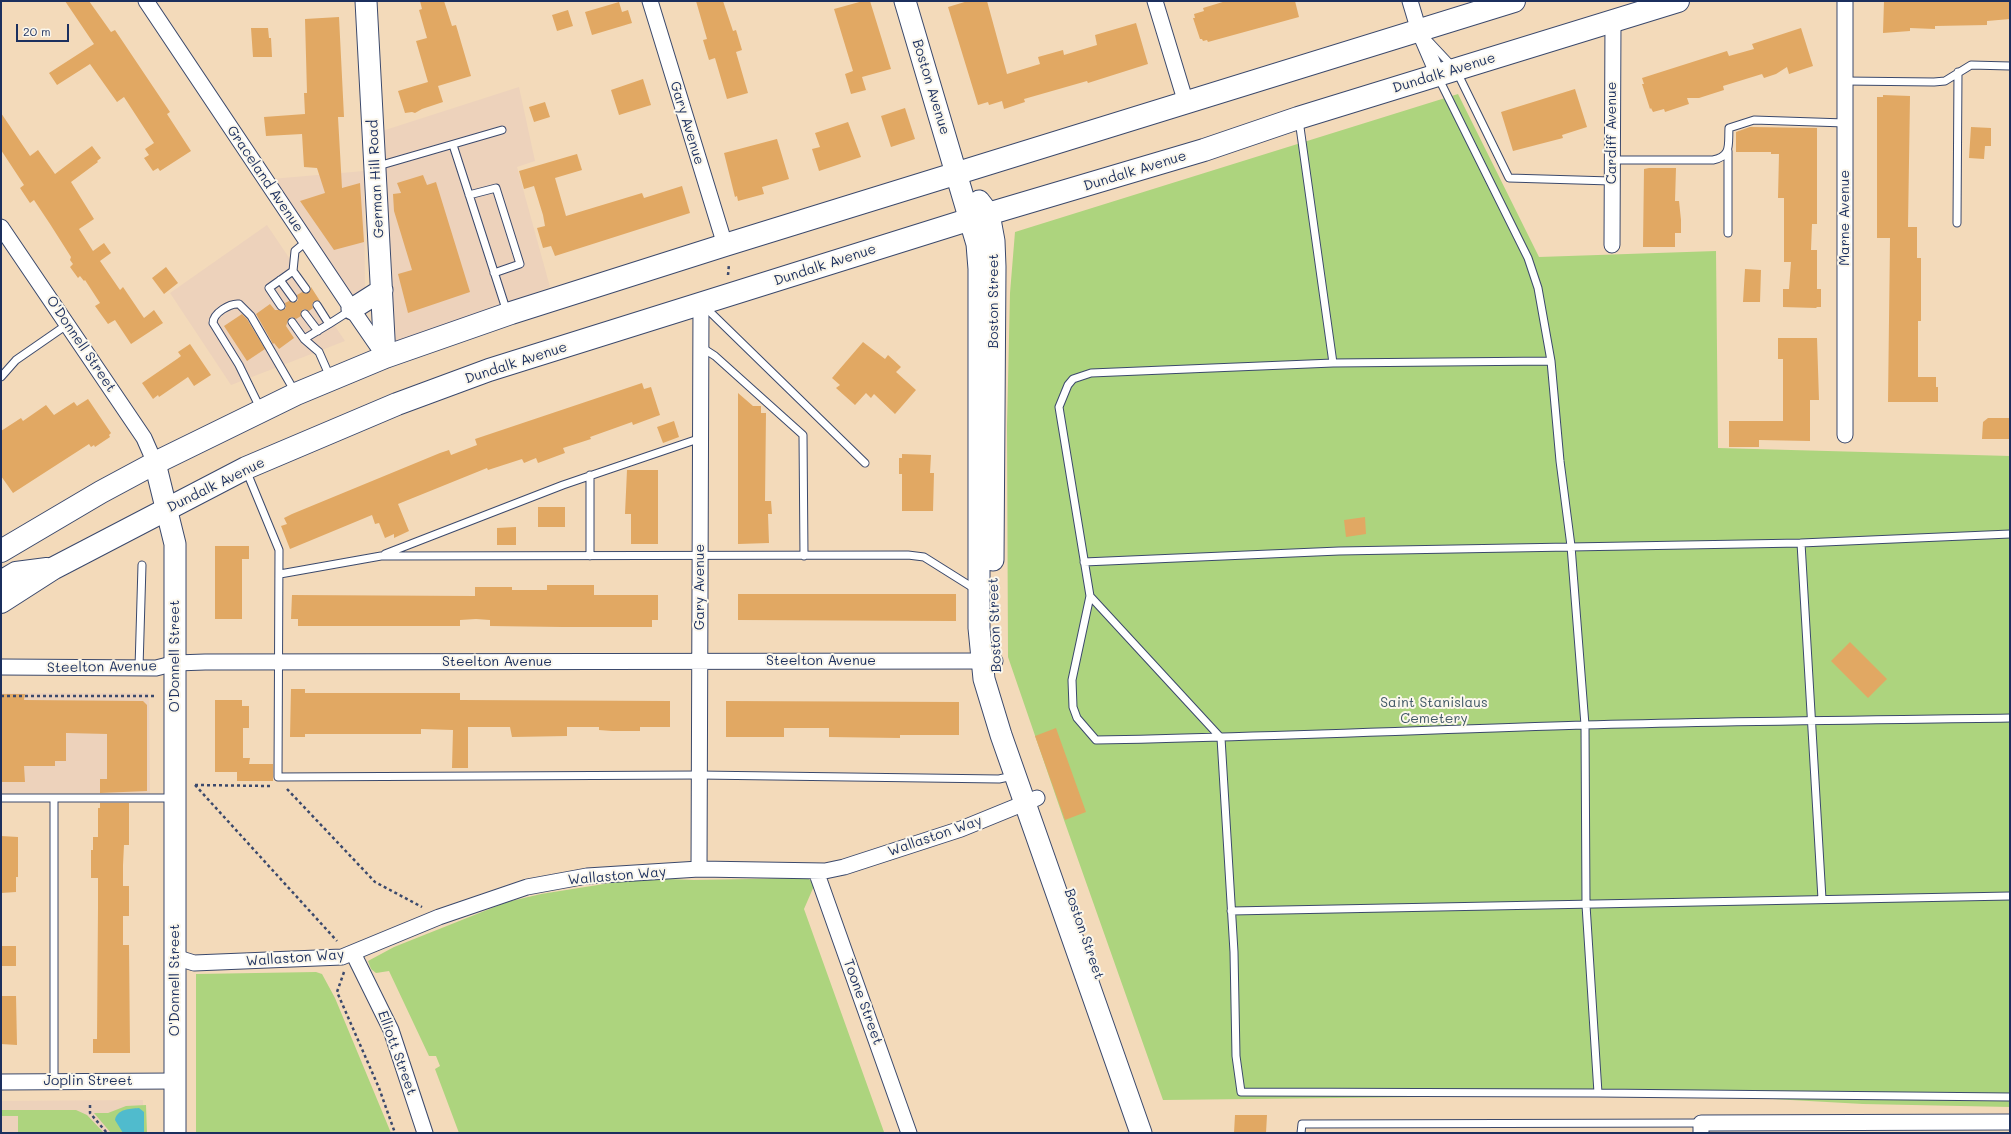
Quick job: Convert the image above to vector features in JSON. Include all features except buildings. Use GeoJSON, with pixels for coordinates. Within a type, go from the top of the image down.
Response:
{"type":"FeatureCollection","features":[{"type":"Feature","properties":{"kind":"main road","name":"German Hill Road"},"geometry":{"type":"LineString","coordinates":[[366,1],[385,357]]}},
{"type":"Feature","properties":{"kind":"main road","name":"Boston Avenue"},"geometry":{"type":"LineString","coordinates":[[905,1],[957,174],[980,216]]}},
{"type":"Feature","properties":{"kind":"main road"},"geometry":{"type":"LineString","coordinates":[[1,551],[101,492],[155,463],[262,412],[296,394],[385,357],[508,314],[728,253],[957,174],[1514,1]]}},
{"type":"Feature","properties":{"kind":"main road","name":"Dundalk Avenue"},"geometry":{"type":"LineString","coordinates":[[1,602],[54,568],[246,468],[397,404],[489,370],[980,216],[1204,150],[1298,118],[1678,1]]}},
{"type":"Feature","properties":{"kind":"main road","name":"Boston Street"},"geometry":{"type":"LineString","coordinates":[[980,216],[977,244],[979,269],[979,591],[992,707],[1015,775],[1031,800]]}},
{"type":"Feature","properties":{"kind":"main road","name":"Boston Street"},"geometry":{"type":"LineString","coordinates":[[980,216],[995,267],[993,630],[988,661],[1004,704],[1031,800],[1096,986],[1141,1133]]}},
{"type":"Feature","properties":{"kind":"main road"},"geometry":{"type":"LineString","coordinates":[[352,309],[382,290]]}},
{"type":"Feature","properties":{"kind":"main road","name":"O'Donnell Street"},"geometry":{"type":"LineString","coordinates":[[155,463],[175,544],[175,1133]]}},
{"type":"Feature","properties":{"kind":"main road"},"geometry":{"type":"LineString","coordinates":[[1,582],[16,573],[54,568]]}},
{"type":"Feature","properties":{"kind":"main road","name":"Boston Street"},"geometry":{"type":"LineString","coordinates":[[1096,986],[1154,1133]]}},
{"type":"Feature","properties":{"kind":"street","name":"Graceland Avenue"},"geometry":{"type":"LineString","coordinates":[[146,1],[385,357]]}},
{"type":"Feature","properties":{"kind":"street","name":"Gary Avenue"},"geometry":{"type":"LineString","coordinates":[[650,1],[728,253]]}},
{"type":"Feature","properties":{"kind":"street"},"geometry":{"type":"LineString","coordinates":[[1155,1],[1186,103]]}},
{"type":"Feature","properties":{"kind":"street"},"geometry":{"type":"LineString","coordinates":[[1410,1],[1419,31],[1447,72]]}},
{"type":"Feature","properties":{"kind":"street","name":"Marne Avenue"},"geometry":{"type":"LineString","coordinates":[[1845,1],[1845,435]]}},
{"type":"Feature","properties":{"kind":"street","name":"Cardiff Avenue"},"geometry":{"type":"LineString","coordinates":[[1612,245],[1611,160],[1613,21]]}},
{"type":"Feature","properties":{"kind":"street","name":"O'Donnell Street"},"geometry":{"type":"LineString","coordinates":[[1,227],[144,438],[155,463]]}},
{"type":"Feature","properties":{"kind":"street","name":"Gary Avenue"},"geometry":{"type":"LineString","coordinates":[[699,869],[701,304]]}},
{"type":"Feature","properties":{"kind":"street","name":"Steelton Avenue"},"geometry":{"type":"LineString","coordinates":[[1,667],[156,668],[176,662],[988,661]]}},
{"type":"Feature","properties":{"kind":"street","name":"Wallaston Way"},"geometry":{"type":"LineString","coordinates":[[175,957],[194,963],[342,957],[433,920],[528,887],[586,876],[699,869],[816,871],[844,867],[961,829],[1031,800]]}},
{"type":"Feature","properties":{"kind":"street","name":"Toone Street"},"geometry":{"type":"LineString","coordinates":[[816,871],[909,1133]]}},
{"type":"Feature","properties":{"kind":"street","name":"Elliott Street"},"geometry":{"type":"LineString","coordinates":[[352,954],[391,1030],[425,1133]]}},
{"type":"Feature","properties":{"kind":"street","name":"Joplin Street"},"geometry":{"type":"LineString","coordinates":[[1,1082],[175,1081]]}},
{"type":"Feature","properties":{"kind":"street"},"geometry":{"type":"LineString","coordinates":[[1701,1128],[2010,1122]]}},
{"type":"Feature","properties":{"kind":"lane"},"geometry":{"type":"LineString","coordinates":[[1845,81],[1946,81],[1958,72],[1971,66],[2010,66]]}},
{"type":"Feature","properties":{"kind":"lane"},"geometry":{"type":"LineString","coordinates":[[1447,72],[1508,178],[1611,181]]}},
{"type":"Feature","properties":{"kind":"lane"},"geometry":{"type":"LineString","coordinates":[[1447,72],[1528,258],[1538,288],[1551,361],[1560,461],[1572,546],[1585,725],[1586,905],[1598,1093]]}},
{"type":"Feature","properties":{"kind":"lane"},"geometry":{"type":"LineString","coordinates":[[1957,223],[1958,72]]}},
{"type":"Feature","properties":{"kind":"lane"},"geometry":{"type":"LineString","coordinates":[[1298,118],[1333,363]]}},
{"type":"Feature","properties":{"kind":"lane"},"geometry":{"type":"LineString","coordinates":[[1728,233],[1729,128],[1754,120],[1845,123]]}},
{"type":"Feature","properties":{"kind":"lane"},"geometry":{"type":"LineString","coordinates":[[376,167],[502,130]]}},
{"type":"Feature","properties":{"kind":"lane"},"geometry":{"type":"LineString","coordinates":[[453,145],[508,314]]}},
{"type":"Feature","properties":{"kind":"lane"},"geometry":{"type":"LineString","coordinates":[[1611,160],[1713,160],[1722,158],[1728,151]]}},
{"type":"Feature","properties":{"kind":"lane"},"geometry":{"type":"LineString","coordinates":[[469,195],[496,188],[520,264],[494,273]]}},
{"type":"Feature","properties":{"kind":"lane"},"geometry":{"type":"LineString","coordinates":[[306,289],[293,271],[295,251],[307,241]]}},
{"type":"Feature","properties":{"kind":"lane"},"geometry":{"type":"LineString","coordinates":[[281,306],[269,288],[293,271]]}},
{"type":"Feature","properties":{"kind":"lane"},"geometry":{"type":"LineString","coordinates":[[280,280],[293,298]]}},
{"type":"Feature","properties":{"kind":"lane"},"geometry":{"type":"LineString","coordinates":[[262,412],[239,365],[213,323],[215,316],[230,304],[239,304],[251,316],[296,394]]}},
{"type":"Feature","properties":{"kind":"lane"},"geometry":{"type":"LineString","coordinates":[[701,304],[730,330],[865,463]]}},
{"type":"Feature","properties":{"kind":"lane"},"geometry":{"type":"LineString","coordinates":[[317,305],[330,324]]}},
{"type":"Feature","properties":{"kind":"lane"},"geometry":{"type":"LineString","coordinates":[[304,339],[352,309]]}},
{"type":"Feature","properties":{"kind":"lane"},"geometry":{"type":"LineString","coordinates":[[305,314],[318,331]]}},
{"type":"Feature","properties":{"kind":"lane"},"geometry":{"type":"LineString","coordinates":[[292,322],[304,339],[319,352],[331,379]]}},
{"type":"Feature","properties":{"kind":"lane"},"geometry":{"type":"LineString","coordinates":[[1,377],[16,360],[68,324]]}},
{"type":"Feature","properties":{"kind":"lane"},"geometry":{"type":"LineString","coordinates":[[701,347],[715,356],[803,435],[804,556]]}},
{"type":"Feature","properties":{"kind":"lane"},"geometry":{"type":"LineString","coordinates":[[1551,361],[1333,363],[1091,373],[1073,379],[1068,385],[1059,407],[1090,596],[1072,680],[1073,708],[1077,718],[1096,740],[1221,738],[1585,725],[1811,720],[2010,718]]}},
{"type":"Feature","properties":{"kind":"lane"},"geometry":{"type":"LineString","coordinates":[[381,556],[590,475],[701,438]]}},
{"type":"Feature","properties":{"kind":"lane"},"geometry":{"type":"LineString","coordinates":[[246,468],[279,550],[278,777],[699,775],[999,779],[1015,775]]}},
{"type":"Feature","properties":{"kind":"lane"},"geometry":{"type":"LineString","coordinates":[[590,475],[590,556]]}},
{"type":"Feature","properties":{"kind":"lane"},"geometry":{"type":"LineString","coordinates":[[1084,562],[1339,551],[1801,543],[2010,534]]}},
{"type":"Feature","properties":{"kind":"lane"},"geometry":{"type":"LineString","coordinates":[[1801,543],[1822,899]]}},
{"type":"Feature","properties":{"kind":"lane"},"geometry":{"type":"LineString","coordinates":[[280,574],[381,556],[908,555],[924,557],[979,591]]}},
{"type":"Feature","properties":{"kind":"lane"},"geometry":{"type":"LineString","coordinates":[[139,668],[142,565]]}},
{"type":"Feature","properties":{"kind":"lane"},"geometry":{"type":"LineString","coordinates":[[1090,596],[1221,738],[1234,952],[1236,1056],[1241,1092],[1598,1093],[2010,1097]]}},
{"type":"Feature","properties":{"kind":"lane"},"geometry":{"type":"LineString","coordinates":[[1,798],[175,798]]}},
{"type":"Feature","properties":{"kind":"lane"},"geometry":{"type":"LineString","coordinates":[[54,798],[54,1082]]}},
{"type":"Feature","properties":{"kind":"lane"},"geometry":{"type":"LineString","coordinates":[[1231,911],[2010,896]]}},
{"type":"Feature","properties":{"kind":"lane"},"geometry":{"type":"LineString","coordinates":[[1301,1133],[1302,1124],[1701,1128]]}},
{"type":"Feature","properties":{"kind":"path"},"geometry":{"type":"LineString","coordinates":[[727,281],[728,253]]}},
{"type":"Feature","properties":{"kind":"path"},"geometry":{"type":"LineString","coordinates":[[1,696],[154,696]]}},
{"type":"Feature","properties":{"kind":"path"},"geometry":{"type":"LineString","coordinates":[[278,777],[374,882],[429,910],[433,920]]}},
{"type":"Feature","properties":{"kind":"path"},"geometry":{"type":"LineString","coordinates":[[278,777],[278,786],[194,785],[352,954],[337,992],[379,1088],[396,1133]]}},
{"type":"Feature","properties":{"kind":"path"},"geometry":{"type":"LineString","coordinates":[[90,1105],[90,1113],[107,1133]]}},
{"type":"Feature","properties":{"kind":"shaded area"},"geometry":{"type":"Polygon","coordinates":[[[519,87],[535,161],[517,167],[550,287],[389,347],[379,132],[519,87]]]}},
{"type":"Feature","properties":{"kind":"shaded area"},"geometry":{"type":"Polygon","coordinates":[[[364,171],[365,293],[354,295],[347,291],[271,179],[364,171]]]}},
{"type":"Feature","properties":{"kind":"shaded area"},"geometry":{"type":"Polygon","coordinates":[[[267,225],[345,341],[231,385],[170,293],[267,225]]]}},
{"type":"Feature","properties":{"kind":"shaded area"},"geometry":{"type":"Polygon","coordinates":[[[1,693],[149,693],[150,793],[1,793],[1,693]]]}},
{"type":"Feature","properties":{"kind":"shaded area"},"geometry":{"type":"Polygon","coordinates":[[[143,1100],[143,1133],[1,1133],[1,1101],[143,1100]]]}},
{"type":"Feature","properties":{"kind":"green space","name":"Saint Stanislaus Cemetery"},"geometry":{"type":"Polygon","coordinates":[[[1458,94],[1539,257],[1716,251],[1718,448],[2010,456],[2010,1107],[1863,1104],[1682,1094],[1163,1100],[1008,657],[1007,426],[1010,293],[1015,232],[1458,94]]]}},
{"type":"Feature","properties":{"kind":"green space"},"geometry":{"type":"Polygon","coordinates":[[[642,878],[694,880],[807,878],[813,882],[814,886],[804,909],[884,1132],[459,1133],[435,1069],[440,1066],[436,1056],[429,1056],[389,971],[376,973],[371,969],[368,961],[394,947],[507,902],[541,894],[642,878]]]}},
{"type":"Feature","properties":{"kind":"green space"},"geometry":{"type":"Polygon","coordinates":[[[316,972],[322,974],[335,998],[391,1133],[196,1133],[196,974],[316,972]]]}},
{"type":"Feature","properties":{"kind":"green space"},"geometry":{"type":"Polygon","coordinates":[[[146,1105],[147,1133],[111,1133],[94,1113],[108,1113],[126,1106],[146,1105]]]}},
{"type":"Feature","properties":{"kind":"green space"},"geometry":{"type":"Polygon","coordinates":[[[1,1110],[76,1110],[87,1115],[104,1133],[18,1133],[18,1116],[1,1116],[1,1110]]]}},
{"type":"Feature","properties":{"kind":"water"},"geometry":{"type":"Polygon","coordinates":[[[139,1108],[144,1112],[144,1133],[123,1133],[115,1120],[116,1116],[124,1110],[139,1108]]]}}]}
